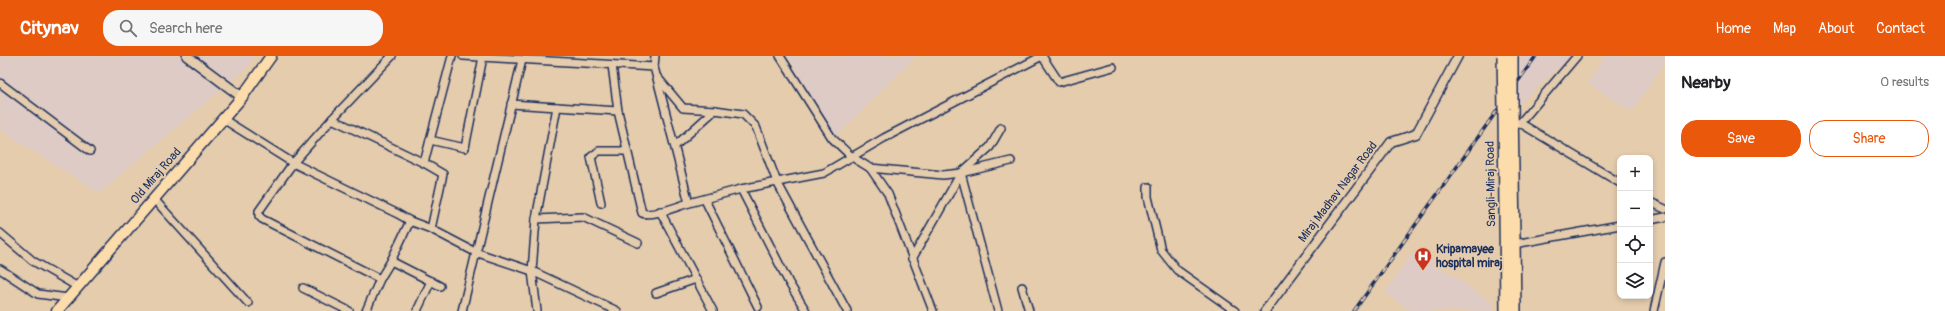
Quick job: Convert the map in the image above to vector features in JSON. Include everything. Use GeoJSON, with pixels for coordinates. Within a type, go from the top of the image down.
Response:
{"type":"FeatureCollection","features":[{"type":"Feature","properties":{"kind":"highway","name":"Sangli-Miraj Road"},"geometry":{"type":"LineString","coordinates":[[1503,56],[1508,106],[1512,123],[1515,311]]}},
{"type":"Feature","properties":{"kind":"highway","name":"Sangli-Miraj Road"},"geometry":{"type":"LineString","coordinates":[[1508,106],[1512,56]]}},
{"type":"Feature","properties":{"kind":"highway","name":"Sangli-Miraj Road"},"geometry":{"type":"LineString","coordinates":[[1506,311],[1512,123]]}},
{"type":"Feature","properties":{"kind":"main road"},"geometry":{"type":"LineString","coordinates":[[188,56],[242,97]]}},
{"type":"Feature","properties":{"kind":"main road","name":"Old Miraj Road"},"geometry":{"type":"LineString","coordinates":[[57,311],[242,97],[271,56]]}},
{"type":"Feature","properties":{"kind":"street"},"geometry":{"type":"LineString","coordinates":[[380,279],[258,216],[258,211],[293,163],[332,119],[392,56]]}},
{"type":"Feature","properties":{"kind":"street"},"geometry":{"type":"LineString","coordinates":[[424,163],[452,56]]}},
{"type":"Feature","properties":{"kind":"street"},"geometry":{"type":"LineString","coordinates":[[462,56],[654,67]]}},
{"type":"Feature","properties":{"kind":"street"},"geometry":{"type":"LineString","coordinates":[[655,56],[654,67],[689,203]]}},
{"type":"Feature","properties":{"kind":"street"},"geometry":{"type":"LineString","coordinates":[[780,56],[832,138],[852,157],[870,168],[888,194],[933,311]]}},
{"type":"Feature","properties":{"kind":"street"},"geometry":{"type":"LineString","coordinates":[[612,65],[618,111],[627,151],[642,213],[646,214],[705,200],[741,189],[824,173],[884,138],[1042,56],[1059,82],[1113,67]]}},
{"type":"Feature","properties":{"kind":"street","name":"Miraj Madhav Nagar Road"},"geometry":{"type":"LineString","coordinates":[[1265,311],[1391,142],[1416,134],[1458,56]]}},
{"type":"Feature","properties":{"kind":"street"},"geometry":{"type":"LineString","coordinates":[[1577,56],[1512,123],[1617,181]]}},
{"type":"Feature","properties":{"kind":"street"},"geometry":{"type":"LineString","coordinates":[[430,140],[465,148],[483,57]]}},
{"type":"Feature","properties":{"kind":"street"},"geometry":{"type":"LineString","coordinates":[[462,311],[522,60]]}},
{"type":"Feature","properties":{"kind":"street"},"geometry":{"type":"LineString","coordinates":[[656,75],[683,108],[743,114],[756,127],[777,182],[847,311]]}},
{"type":"Feature","properties":{"kind":"street"},"geometry":{"type":"LineString","coordinates":[[0,83],[90,151]]}},
{"type":"Feature","properties":{"kind":"street"},"geometry":{"type":"LineString","coordinates":[[511,104],[618,111]]}},
{"type":"Feature","properties":{"kind":"street"},"geometry":{"type":"LineString","coordinates":[[537,311],[532,271],[536,219],[557,107]]}},
{"type":"Feature","properties":{"kind":"street"},"geometry":{"type":"LineString","coordinates":[[675,146],[715,110]]}},
{"type":"Feature","properties":{"kind":"street"},"geometry":{"type":"LineString","coordinates":[[332,119],[424,163],[443,174],[431,229]]}},
{"type":"Feature","properties":{"kind":"street"},"geometry":{"type":"LineString","coordinates":[[222,120],[293,163],[410,221],[431,229],[475,252],[532,271],[615,311]]}},
{"type":"Feature","properties":{"kind":"street"},"geometry":{"type":"LineString","coordinates":[[912,259],[961,173],[990,147],[1001,128]]}},
{"type":"Feature","properties":{"kind":"street"},"geometry":{"type":"LineString","coordinates":[[601,203],[591,157],[600,151],[627,151]]}},
{"type":"Feature","properties":{"kind":"street"},"geometry":{"type":"LineString","coordinates":[[870,168],[943,175],[961,173],[1011,161]]}},
{"type":"Feature","properties":{"kind":"street"},"geometry":{"type":"LineString","coordinates":[[961,173],[998,311]]}},
{"type":"Feature","properties":{"kind":"street"},"geometry":{"type":"LineString","coordinates":[[1148,187],[1148,197],[1161,250],[1177,270],[1235,311]]}},
{"type":"Feature","properties":{"kind":"street"},"geometry":{"type":"LineString","coordinates":[[741,189],[786,278],[806,311]]}},
{"type":"Feature","properties":{"kind":"street"},"geometry":{"type":"LineString","coordinates":[[154,199],[248,302]]}},
{"type":"Feature","properties":{"kind":"street"},"geometry":{"type":"LineString","coordinates":[[705,200],[758,307]]}},
{"type":"Feature","properties":{"kind":"street"},"geometry":{"type":"LineString","coordinates":[[1653,204],[1665,210]]}},
{"type":"Feature","properties":{"kind":"street"},"geometry":{"type":"LineString","coordinates":[[660,211],[713,311]]}},
{"type":"Feature","properties":{"kind":"street"},"geometry":{"type":"LineString","coordinates":[[536,219],[583,217],[638,243]]}},
{"type":"Feature","properties":{"kind":"street"},"geometry":{"type":"LineString","coordinates":[[1653,219],[1665,217]]}},
{"type":"Feature","properties":{"kind":"street"},"geometry":{"type":"LineString","coordinates":[[367,311],[380,279],[410,221]]}},
{"type":"Feature","properties":{"kind":"street"},"geometry":{"type":"LineString","coordinates":[[1514,244],[1617,226]]}},
{"type":"Feature","properties":{"kind":"street"},"geometry":{"type":"LineString","coordinates":[[0,233],[33,261],[78,287]]}},
{"type":"Feature","properties":{"kind":"street"},"geometry":{"type":"LineString","coordinates":[[390,261],[440,286]]}},
{"type":"Feature","properties":{"kind":"street"},"geometry":{"type":"LineString","coordinates":[[1654,311],[1665,262]]}},
{"type":"Feature","properties":{"kind":"street"},"geometry":{"type":"LineString","coordinates":[[0,269],[38,294],[68,298]]}},
{"type":"Feature","properties":{"kind":"street"},"geometry":{"type":"LineString","coordinates":[[656,294],[696,279]]}},
{"type":"Feature","properties":{"kind":"street"},"geometry":{"type":"LineString","coordinates":[[417,311],[431,281]]}},
{"type":"Feature","properties":{"kind":"street"},"geometry":{"type":"LineString","coordinates":[[1022,287],[1029,311]]}},
{"type":"Feature","properties":{"kind":"street"},"geometry":{"type":"LineString","coordinates":[[303,288],[349,311]]}},
{"type":"Feature","properties":{"kind":"shaded area"},"geometry":{"type":"Polygon","coordinates":[[[0,56],[255,56],[247,68],[99,193],[0,130],[0,56]]]}},
{"type":"Feature","properties":{"kind":"shaded area"},"geometry":{"type":"Polygon","coordinates":[[[788,56],[916,56],[834,139],[788,56]]]}},
{"type":"Feature","properties":{"kind":"shaded area"},"geometry":{"type":"Polygon","coordinates":[[[1514,56],[1571,56],[1513,110],[1514,56]]]}},
{"type":"Feature","properties":{"kind":"shaded area"},"geometry":{"type":"Polygon","coordinates":[[[1605,56],[1665,56],[1665,61],[1632,112],[1588,83],[1605,56]]]}},
{"type":"Feature","properties":{"kind":"shaded area","name":"Kripamayee hospital miraj"},"geometry":{"type":"Polygon","coordinates":[[[1415,249],[1492,303],[1493,311],[1410,311],[1385,292],[1415,249]]]}},
{"type":"Feature","properties":{"kind":"railway"},"geometry":{"type":"LineString","coordinates":[[1354,311],[1536,56]]}},
{"type":"Feature","properties":{"kind":"place","name":"Kripamayee hospital miraj"},"geometry":{"type":"Point","coordinates":[1423,271]}}]}
